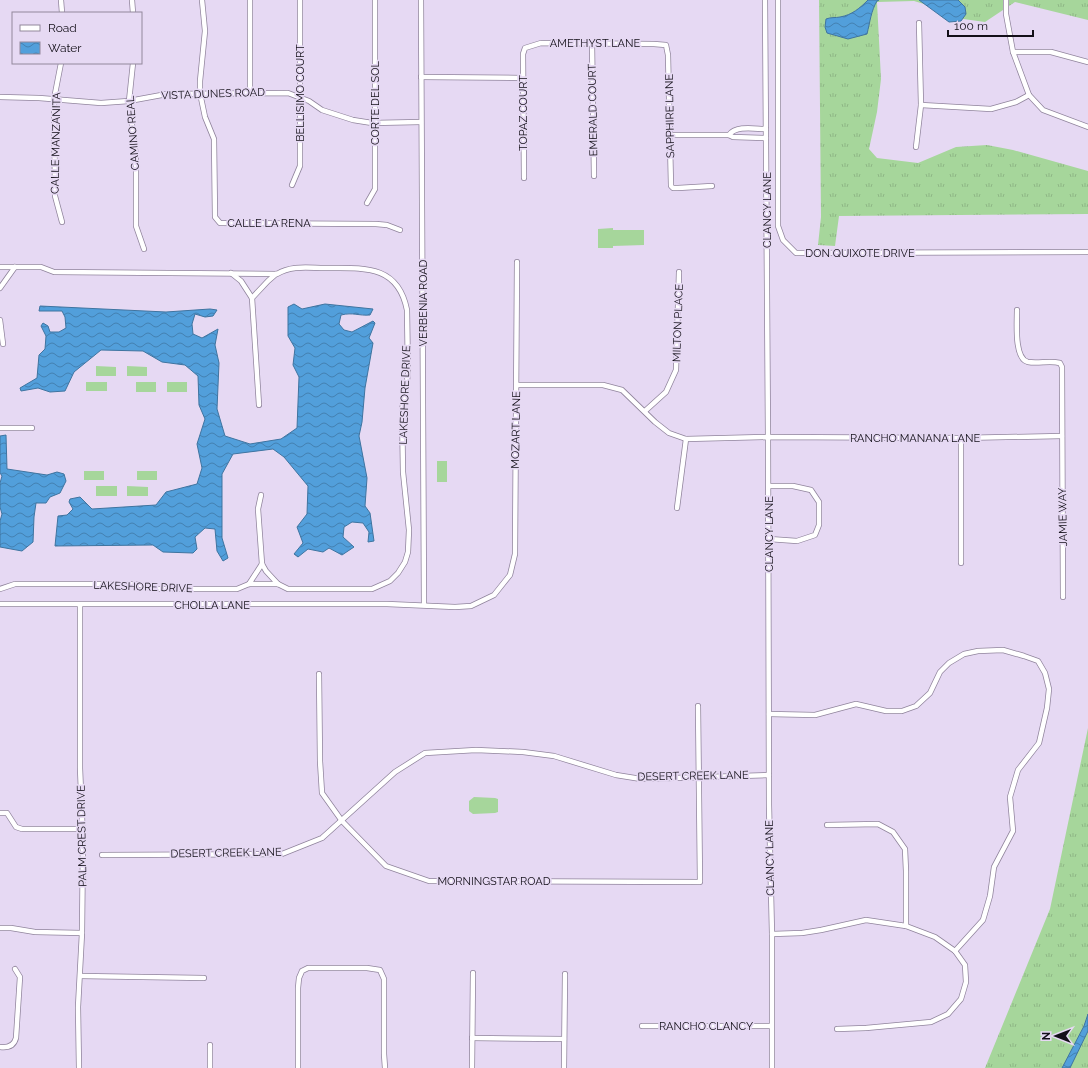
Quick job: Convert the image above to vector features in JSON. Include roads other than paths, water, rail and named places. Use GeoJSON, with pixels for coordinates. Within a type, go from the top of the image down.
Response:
{"type":"FeatureCollection","features":[{"type":"Feature","properties":{"kind":"street"},"geometry":{"type":"LineString","coordinates":[[61,0],[62,12]]}},
{"type":"Feature","properties":{"kind":"street"},"geometry":{"type":"LineString","coordinates":[[132,0],[134,12]]}},
{"type":"Feature","properties":{"kind":"street","name":"CALLE LA RENA"},"geometry":{"type":"LineString","coordinates":[[202,0],[205,31],[200,93],[205,117],[214,139],[214,217],[220,223],[376,224],[387,225],[400,230]]}},
{"type":"Feature","properties":{"kind":"street"},"geometry":{"type":"LineString","coordinates":[[250,0],[250,93]]}},
{"type":"Feature","properties":{"kind":"street","name":"BELLISIMO COURT"},"geometry":{"type":"LineString","coordinates":[[292,185],[300,166],[300,0]]}},
{"type":"Feature","properties":{"kind":"street","name":"CORTE DEL SOL"},"geometry":{"type":"LineString","coordinates":[[367,204],[375,189],[375,0]]}},
{"type":"Feature","properties":{"kind":"street","name":"VERBENIA ROAD"},"geometry":{"type":"LineString","coordinates":[[421,0],[424,605]]}},
{"type":"Feature","properties":{"kind":"street","name":"CLANCY LANE"},"geometry":{"type":"LineString","coordinates":[[765,0],[772,1068]]}},
{"type":"Feature","properties":{"kind":"street","name":"DON QUIXOTE DRIVE"},"geometry":{"type":"LineString","coordinates":[[778,0],[778,226],[783,240],[796,253],[1088,252]]}},
{"type":"Feature","properties":{"kind":"street"},"geometry":{"type":"LineString","coordinates":[[1006,0],[1006,14],[1013,52],[1029,95],[1043,110],[1088,127]]}},
{"type":"Feature","properties":{"kind":"street"},"geometry":{"type":"LineString","coordinates":[[916,147],[921,105],[919,23]]}},
{"type":"Feature","properties":{"kind":"street","name":"AMETHYST LANE"},"geometry":{"type":"LineString","coordinates":[[525,48],[541,43],[666,45]]}},
{"type":"Feature","properties":{"kind":"street","name":"EMERALD COURT"},"geometry":{"type":"LineString","coordinates":[[592,43],[594,176]]}},
{"type":"Feature","properties":{"kind":"street","name":"SAPPHIRE LANE"},"geometry":{"type":"LineString","coordinates":[[666,45],[669,67],[671,186],[673,188],[712,186]]}},
{"type":"Feature","properties":{"kind":"street","name":"TOPAZ COURT"},"geometry":{"type":"LineString","coordinates":[[524,178],[523,54],[525,48]]}},
{"type":"Feature","properties":{"kind":"street"},"geometry":{"type":"LineString","coordinates":[[1013,52],[1051,52],[1088,62]]}},
{"type":"Feature","properties":{"kind":"street","name":"CALLE MANZANITA"},"geometry":{"type":"LineString","coordinates":[[61,64],[54,99],[55,196],[62,222]]}},
{"type":"Feature","properties":{"kind":"street","name":"CAMINO REAL"},"geometry":{"type":"LineString","coordinates":[[133,64],[129,101],[136,157],[136,226],[144,249]]}},
{"type":"Feature","properties":{"kind":"street"},"geometry":{"type":"LineString","coordinates":[[421,77],[523,78]]}},
{"type":"Feature","properties":{"kind":"street","name":"VISTA DUNES ROAD"},"geometry":{"type":"LineString","coordinates":[[0,97],[54,99],[101,103],[129,101],[167,94],[288,93],[309,101],[322,110],[334,115],[353,120],[376,123],[421,122]]}},
{"type":"Feature","properties":{"kind":"street"},"geometry":{"type":"LineString","coordinates":[[921,105],[991,109],[1016,102],[1029,95]]}},
{"type":"Feature","properties":{"kind":"street"},"geometry":{"type":"LineString","coordinates":[[729,135],[732,131],[740,129],[766,129]]}},
{"type":"Feature","properties":{"kind":"street"},"geometry":{"type":"LineString","coordinates":[[670,135],[729,135],[733,137],[766,138]]}},
{"type":"Feature","properties":{"kind":"street"},"geometry":{"type":"LineString","coordinates":[[516,385],[517,262]]}},
{"type":"Feature","properties":{"kind":"street","name":"LAKESHORE DRIVE"},"geometry":{"type":"LineString","coordinates":[[0,267],[41,267],[54,272],[277,274],[291,268],[363,268],[381,272],[395,282],[405,300],[407,310],[408,374],[402,410],[403,472],[408,530],[408,552],[405,562],[398,573],[381,586],[364,590],[288,589],[278,584],[249,584],[237,589],[152,589],[138,584],[15,584],[0,589]]}},
{"type":"Feature","properties":{"kind":"street"},"geometry":{"type":"LineString","coordinates":[[0,288],[15,267]]}},
{"type":"Feature","properties":{"kind":"street","name":"MILTON PLACE"},"geometry":{"type":"LineString","coordinates":[[645,411],[666,392],[676,370],[679,272]]}},
{"type":"Feature","properties":{"kind":"street"},"geometry":{"type":"LineString","coordinates":[[231,273],[241,280],[252,298],[259,405]]}},
{"type":"Feature","properties":{"kind":"street"},"geometry":{"type":"LineString","coordinates":[[252,298],[277,274]]}},
{"type":"Feature","properties":{"kind":"street","name":"JAMIE WAY"},"geometry":{"type":"LineString","coordinates":[[1017,310],[1018,352],[1022,359],[1028,362],[1060,363],[1062,367],[1064,597]]}},
{"type":"Feature","properties":{"kind":"street"},"geometry":{"type":"LineString","coordinates":[[0,320],[3,344]]}},
{"type":"Feature","properties":{"kind":"street","name":"MOZART LANE"},"geometry":{"type":"LineString","coordinates":[[424,605],[471,606],[494,595],[510,575],[515,554],[516,385],[604,385],[622,390],[655,422],[669,433],[686,439],[768,437]]}},
{"type":"Feature","properties":{"kind":"street"},"geometry":{"type":"LineString","coordinates":[[0,428],[32,428]]}},
{"type":"Feature","properties":{"kind":"street","name":"RANCHO MANANA LANE"},"geometry":{"type":"LineString","coordinates":[[768,437],[961,438],[1062,436]]}},
{"type":"Feature","properties":{"kind":"street"},"geometry":{"type":"LineString","coordinates":[[961,438],[961,562]]}},
{"type":"Feature","properties":{"kind":"street"},"geometry":{"type":"LineString","coordinates":[[677,508],[686,439]]}},
{"type":"Feature","properties":{"kind":"street"},"geometry":{"type":"LineString","coordinates":[[769,486],[793,486],[811,490],[819,502],[819,525],[814,535],[797,541],[769,539]]}},
{"type":"Feature","properties":{"kind":"street"},"geometry":{"type":"LineString","coordinates":[[261,495],[258,509],[262,564],[266,571],[278,584]]}},
{"type":"Feature","properties":{"kind":"street"},"geometry":{"type":"LineString","coordinates":[[249,584],[262,564]]}},
{"type":"Feature","properties":{"kind":"street","name":"CHOLLA LANE"},"geometry":{"type":"LineString","coordinates":[[0,604],[424,605]]}},
{"type":"Feature","properties":{"kind":"street","name":"PALM CREST DRIVE"},"geometry":{"type":"LineString","coordinates":[[79,1068],[78,1007],[81,976],[83,829],[80,768],[80,605]]}},
{"type":"Feature","properties":{"kind":"street"},"geometry":{"type":"LineString","coordinates":[[769,714],[815,715],[856,704],[886,710],[902,711],[916,706],[930,693],[940,672],[949,663],[964,654],[978,651],[1003,650],[1038,661],[1045,673],[1049,689],[1047,708],[1039,743],[1018,770],[1010,797],[1013,831],[994,868],[990,896],[983,920],[955,951]]}},
{"type":"Feature","properties":{"kind":"street","name":"MORNINGSTAR ROAD"},"geometry":{"type":"LineString","coordinates":[[319,674],[322,793],[342,821],[386,866],[429,881],[700,882],[698,776]]}},
{"type":"Feature","properties":{"kind":"street"},"geometry":{"type":"LineString","coordinates":[[698,706],[698,776]]}},
{"type":"Feature","properties":{"kind":"street","name":"DESERT CREEK LANE"},"geometry":{"type":"LineString","coordinates":[[102,855],[282,854],[322,838],[395,772],[425,753],[476,750],[523,752],[554,756],[616,775],[641,779],[698,776],[769,775]]}},
{"type":"Feature","properties":{"kind":"street"},"geometry":{"type":"LineString","coordinates":[[0,813],[7,813],[16,827],[22,829],[83,829]]}},
{"type":"Feature","properties":{"kind":"street"},"geometry":{"type":"LineString","coordinates":[[827,825],[878,824],[893,832],[905,849],[906,926]]}},
{"type":"Feature","properties":{"kind":"street"},"geometry":{"type":"LineString","coordinates":[[772,934],[814,931],[866,920],[906,926],[935,937],[955,951],[965,965],[966,982],[961,999],[948,1014],[931,1022],[838,1029]]}},
{"type":"Feature","properties":{"kind":"street"},"geometry":{"type":"LineString","coordinates":[[0,928],[11,928],[34,932],[82,933]]}},
{"type":"Feature","properties":{"kind":"street"},"geometry":{"type":"LineString","coordinates":[[298,1068],[298,988],[299,978],[302,971],[308,968],[367,968],[380,970],[384,979],[384,1054],[386,1068]]}},
{"type":"Feature","properties":{"kind":"street"},"geometry":{"type":"LineString","coordinates":[[0,1046],[9,1047],[15,1043],[16,1038],[20,977],[15,969]]}},
{"type":"Feature","properties":{"kind":"street"},"geometry":{"type":"LineString","coordinates":[[472,1068],[473,973]]}},
{"type":"Feature","properties":{"kind":"street"},"geometry":{"type":"LineString","coordinates":[[564,1068],[565,974]]}},
{"type":"Feature","properties":{"kind":"street"},"geometry":{"type":"LineString","coordinates":[[81,976],[204,978]]}},
{"type":"Feature","properties":{"kind":"street","name":"RANCHO CLANCY"},"geometry":{"type":"LineString","coordinates":[[642,1026],[771,1026]]}},
{"type":"Feature","properties":{"kind":"street"},"geometry":{"type":"LineString","coordinates":[[472,1038],[564,1039]]}},
{"type":"Feature","properties":{"kind":"street"},"geometry":{"type":"LineString","coordinates":[[210,1045],[210,1068]]}},
{"type":"Feature","properties":{"kind":"water"},"geometry":{"type":"Polygon","coordinates":[[[868,0],[879,0],[873,9],[867,34],[848,39],[827,33],[825,27],[826,19],[848,15],[868,0]]]}},
{"type":"Feature","properties":{"kind":"water"},"geometry":{"type":"Polygon","coordinates":[[[919,0],[958,0],[965,7],[966,14],[961,21],[949,22],[919,0]]]}},
{"type":"Feature","properties":{"kind":"water"},"geometry":{"type":"Polygon","coordinates":[[[294,304],[302,309],[325,304],[373,309],[370,315],[341,315],[339,324],[344,330],[352,332],[373,321],[375,323],[369,338],[373,343],[365,388],[362,422],[359,436],[367,478],[365,506],[370,513],[374,541],[368,542],[369,532],[363,523],[352,522],[344,527],[343,537],[354,547],[342,555],[329,548],[323,552],[308,549],[298,557],[294,554],[303,543],[297,527],[307,514],[308,486],[284,457],[273,449],[233,454],[222,474],[222,538],[228,558],[223,561],[217,551],[215,529],[205,528],[195,537],[197,549],[193,553],[163,552],[153,545],[55,546],[58,516],[67,515],[73,509],[69,502],[70,499],[80,497],[92,509],[156,505],[166,492],[197,484],[202,468],[197,444],[205,419],[199,405],[198,376],[185,365],[162,362],[143,351],[101,350],[74,372],[65,391],[50,392],[38,388],[21,391],[20,388],[37,378],[39,355],[45,349],[46,336],[41,326],[43,323],[48,326],[50,332],[59,332],[66,328],[65,317],[62,311],[39,311],[40,306],[166,312],[210,309],[217,310],[213,316],[205,317],[195,314],[192,324],[193,334],[202,338],[218,329],[215,345],[219,363],[217,409],[225,436],[250,444],[281,439],[297,428],[299,377],[293,365],[295,348],[288,336],[288,307],[294,304]]]}},
{"type":"Feature","properties":{"kind":"water"},"geometry":{"type":"Polygon","coordinates":[[[6,435],[7,469],[47,475],[57,472],[64,474],[66,481],[60,493],[50,497],[46,503],[36,503],[33,542],[22,551],[0,547],[0,521],[2,514],[0,507],[0,483],[2,476],[0,473],[0,436],[6,435]]]}},
{"type":"Feature","properties":{"kind":"water"},"geometry":{"type":"Polygon","coordinates":[[[1088,1014],[1088,1031],[1070,1068],[1062,1068],[1084,1026],[1088,1014]]]}}]}
